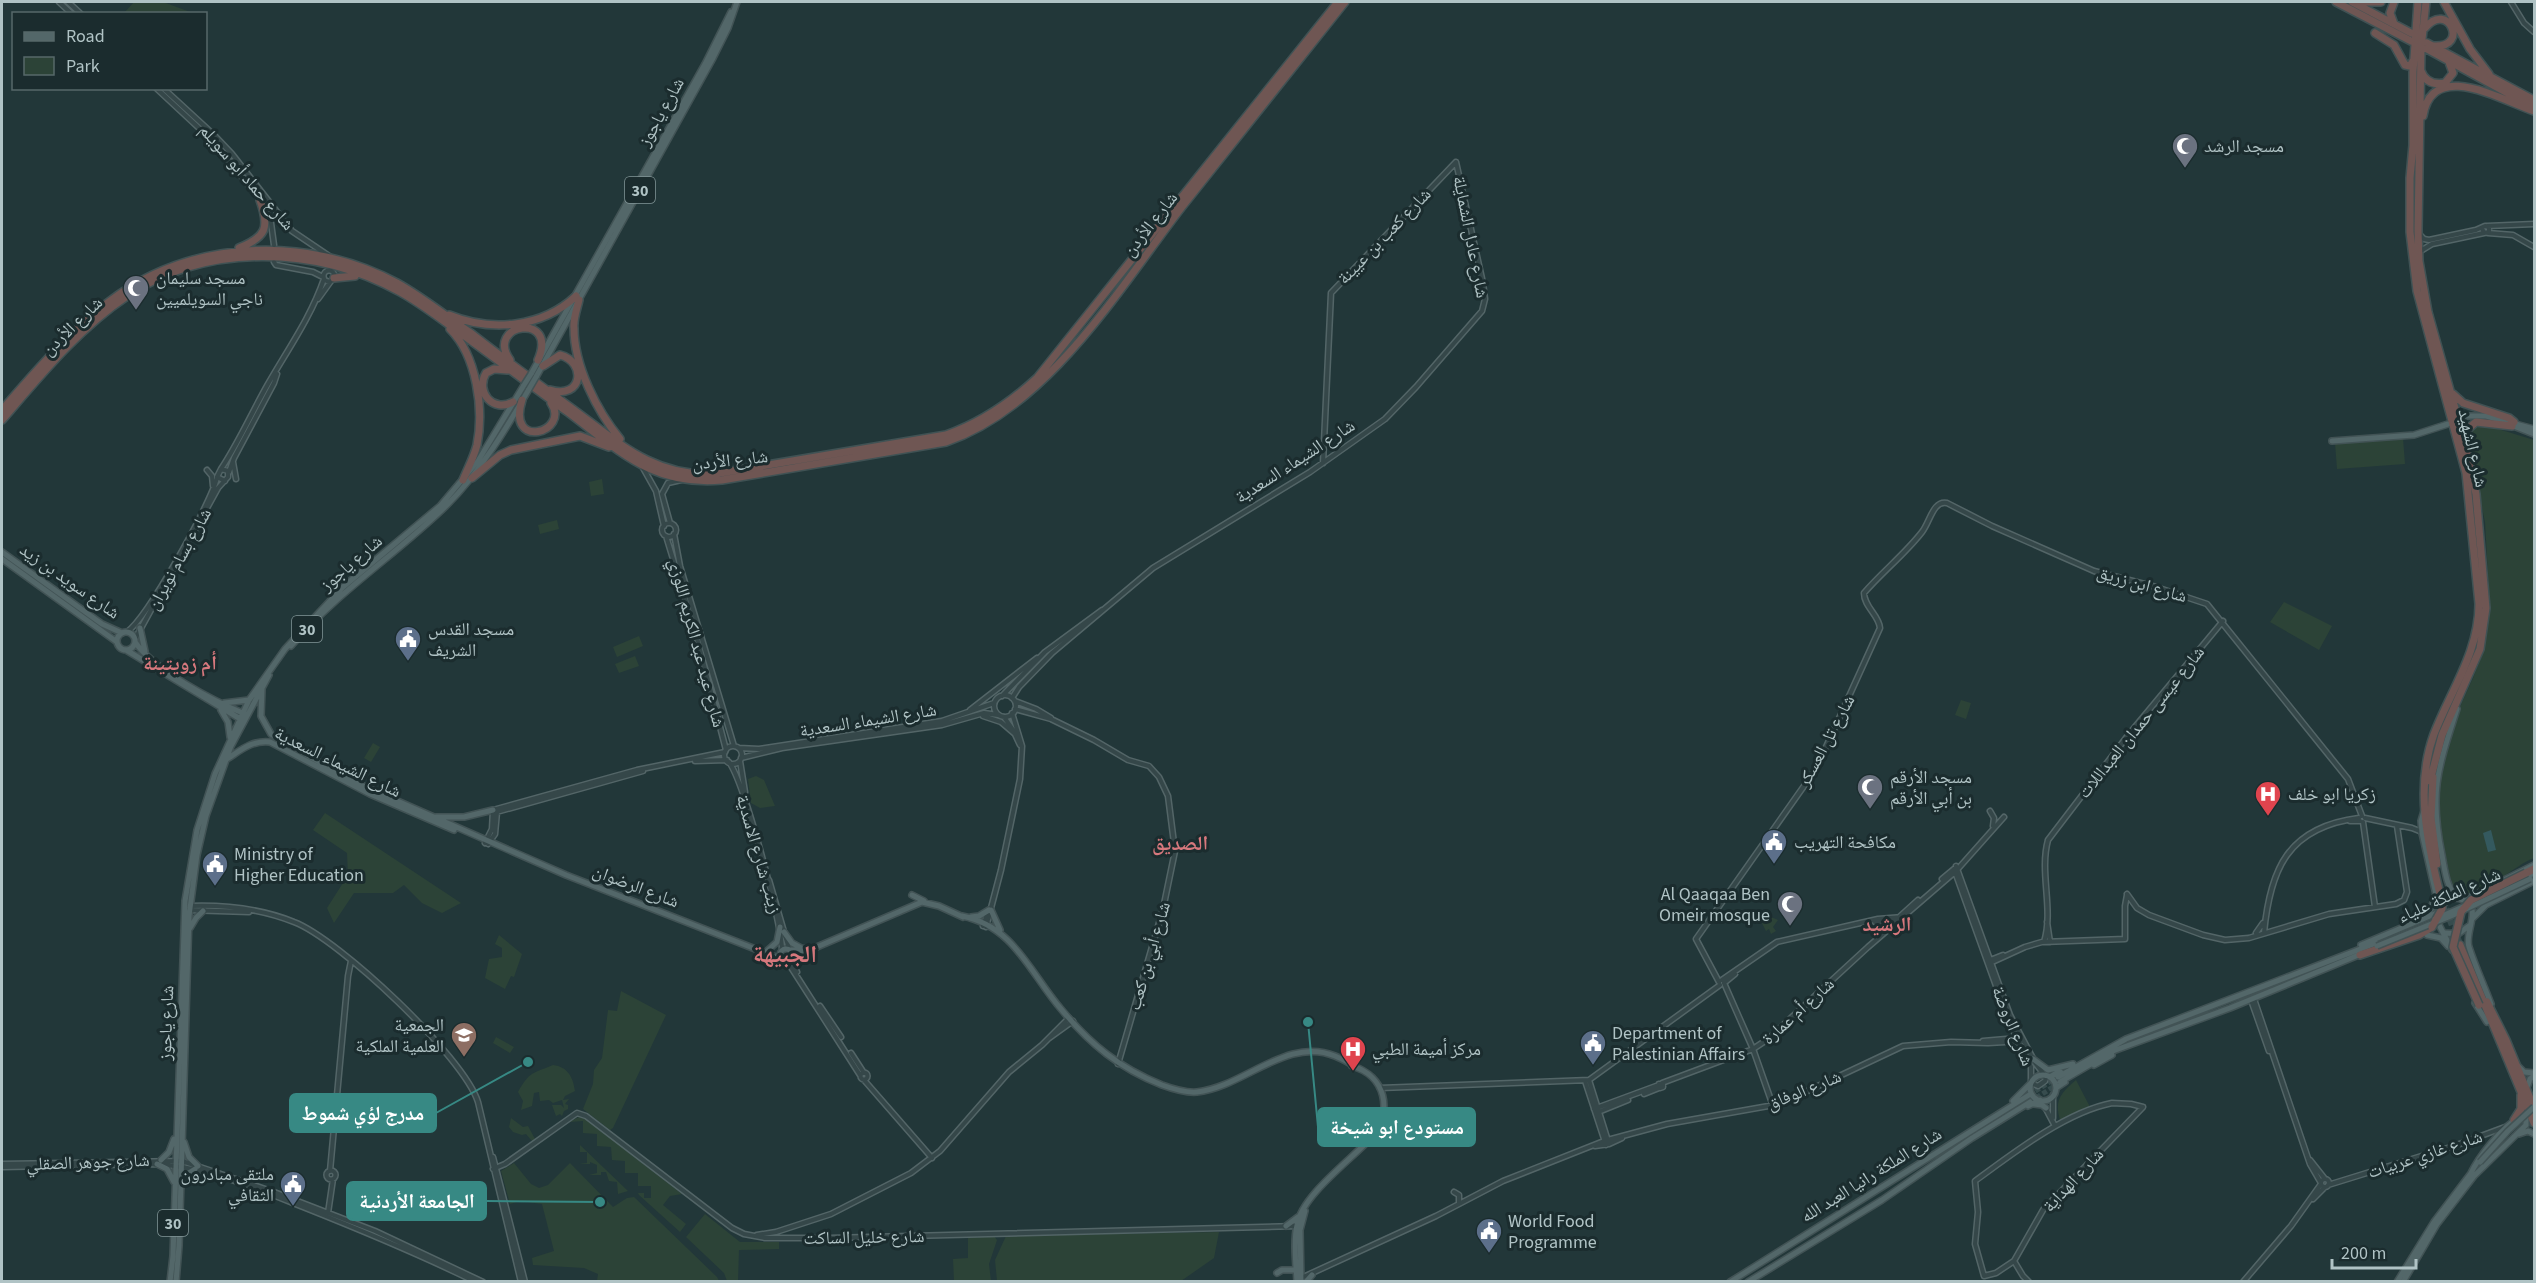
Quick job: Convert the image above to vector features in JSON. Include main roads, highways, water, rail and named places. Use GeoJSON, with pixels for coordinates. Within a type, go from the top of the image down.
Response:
{"type":"FeatureCollection","features":[{"type":"Feature","properties":{"kind":"highway","name":"شارع الأردن"},"geometry":{"type":"LineString","coordinates":[[625,451],[663,468],[700,475],[946,435],[984,417],[1022,392],[1046,368],[1128,262],[1338,2]]}},
{"type":"Feature","properties":{"kind":"highway","name":"شارع الأردن"},"geometry":{"type":"LineString","coordinates":[[2,410],[55,353],[108,302],[162,270],[195,259],[232,252],[280,250],[334,260],[396,283],[642,465],[656,473],[683,480],[722,480],[889,453],[957,438],[1014,406],[1037,387],[1114,297],[1345,2]]}},
{"type":"Feature","properties":{"kind":"highway"},"geometry":{"type":"LineString","coordinates":[[2336,2],[2411,37],[2394,24],[2352,2]]}},
{"type":"Feature","properties":{"kind":"highway"},"geometry":{"type":"LineString","coordinates":[[2360,2],[2381,2]]}},
{"type":"Feature","properties":{"kind":"highway"},"geometry":{"type":"LineString","coordinates":[[2394,2],[2390,13],[2394,24]]}},
{"type":"Feature","properties":{"kind":"highway"},"geometry":{"type":"LineString","coordinates":[[2412,2],[2416,8],[2417,19]]}},
{"type":"Feature","properties":{"kind":"highway","name":"شارع الشهيد"},"geometry":{"type":"LineString","coordinates":[[2418,2],[2409,207],[2413,259],[2427,333],[2466,473],[2479,611],[2479,622],[2471,653],[2434,735],[2427,768],[2424,811],[2429,849],[2439,892]]}},
{"type":"Feature","properties":{"kind":"highway","name":"شارع الشهيد"},"geometry":{"type":"LineString","coordinates":[[2426,2],[2421,67],[2418,253],[2428,312],[2465,444],[2478,505],[2486,616],[2480,649],[2442,735],[2434,761],[2428,796],[2428,822],[2439,892]]}},
{"type":"Feature","properties":{"kind":"highway"},"geometry":{"type":"LineString","coordinates":[[2444,2],[2470,49],[2490,76]]}},
{"type":"Feature","properties":{"kind":"highway"},"geometry":{"type":"LineString","coordinates":[[2423,30],[2436,17],[2444,17],[2451,22],[2453,30],[2450,41],[2442,46],[2429,46]]}},
{"type":"Feature","properties":{"kind":"highway"},"geometry":{"type":"LineString","coordinates":[[2375,33],[2394,45],[2406,66],[2412,64],[2414,59]]}},
{"type":"Feature","properties":{"kind":"highway"},"geometry":{"type":"LineString","coordinates":[[2429,46],[2535,100]]}},
{"type":"Feature","properties":{"kind":"highway"},"geometry":{"type":"LineString","coordinates":[[2429,46],[2447,60],[2535,110]]}},
{"type":"Feature","properties":{"kind":"highway"},"geometry":{"type":"LineString","coordinates":[[2421,67],[2422,75],[2427,80],[2435,84],[2445,83],[2453,73],[2447,60]]}},
{"type":"Feature","properties":{"kind":"highway"},"geometry":{"type":"LineString","coordinates":[[2420,142],[2427,103],[2436,92],[2448,86],[2470,88],[2535,110]]}},
{"type":"Feature","properties":{"kind":"highway"},"geometry":{"type":"LineString","coordinates":[[232,252],[262,235],[265,222],[260,200]]}},
{"type":"Feature","properties":{"kind":"highway"},"geometry":{"type":"LineString","coordinates":[[1128,262],[1125,268],[1128,272],[1165,230]]}},
{"type":"Feature","properties":{"kind":"highway","name":"شارع الأردن"},"geometry":{"type":"LineString","coordinates":[[2,420],[97,319],[129,295],[163,277],[233,258],[269,256],[311,261],[364,276],[397,290],[440,315]]}},
{"type":"Feature","properties":{"kind":"highway"},"geometry":{"type":"LineString","coordinates":[[333,279],[344,275],[364,276]]}},
{"type":"Feature","properties":{"kind":"highway"},"geometry":{"type":"LineString","coordinates":[[1081,324],[1120,279],[1122,282],[1114,297]]}},
{"type":"Feature","properties":{"kind":"highway"},"geometry":{"type":"LineString","coordinates":[[440,315],[510,326],[546,316],[578,298]]}},
{"type":"Feature","properties":{"kind":"highway"},"geometry":{"type":"LineString","coordinates":[[578,298],[573,329],[580,361],[591,396],[625,451]]}},
{"type":"Feature","properties":{"kind":"highway"},"geometry":{"type":"LineString","coordinates":[[440,315],[464,348],[476,391],[479,430],[476,447],[463,480]]}},
{"type":"Feature","properties":{"kind":"highway"},"geometry":{"type":"LineString","coordinates":[[514,369],[504,344],[507,336],[519,328],[533,329],[542,338],[541,363]]}},
{"type":"Feature","properties":{"kind":"highway"},"geometry":{"type":"LineString","coordinates":[[541,363],[555,356],[564,356],[574,364],[578,375],[574,387],[567,392],[545,392]]}},
{"type":"Feature","properties":{"kind":"highway"},"geometry":{"type":"LineString","coordinates":[[513,402],[505,406],[495,404],[487,398],[482,385],[484,375],[489,370],[514,369]]}},
{"type":"Feature","properties":{"kind":"highway"},"geometry":{"type":"LineString","coordinates":[[2450,390],[2463,403],[2509,418],[2513,424]]}},
{"type":"Feature","properties":{"kind":"highway"},"geometry":{"type":"LineString","coordinates":[[522,400],[519,414],[521,423],[526,430],[538,432],[548,427],[555,415],[554,407],[545,392]]}},
{"type":"Feature","properties":{"kind":"highway"},"geometry":{"type":"LineString","coordinates":[[2465,444],[2468,429],[2476,422],[2513,424]]}},
{"type":"Feature","properties":{"kind":"highway"},"geometry":{"type":"LineString","coordinates":[[472,478],[506,451],[571,437],[590,438],[625,451]]}},
{"type":"Feature","properties":{"kind":"highway"},"geometry":{"type":"LineString","coordinates":[[2358,952],[2427,932],[2440,913],[2444,896],[2431,818],[2434,761]]}},
{"type":"Feature","properties":{"kind":"highway"},"geometry":{"type":"LineString","coordinates":[[2532,874],[2475,897],[2467,903],[2461,912],[2453,942],[2454,951],[2487,1022],[2496,1028],[2516,1063],[2535,1123]]}},
{"type":"Feature","properties":{"kind":"highway"},"geometry":{"type":"LineString","coordinates":[[2464,944],[2496,1028],[2523,1088],[2534,1106]]}},
{"type":"Feature","properties":{"kind":"highway"},"geometry":{"type":"LineString","coordinates":[[2514,1120],[2521,1105],[2523,1088]]}},
{"type":"Feature","properties":{"kind":"main road","name":"شارع ياجوز"},"geometry":{"type":"LineString","coordinates":[[170,1281],[174,1184],[182,1137],[190,930],[187,908],[200,840],[225,760],[249,700],[275,661],[311,618],[343,587],[440,506],[463,480],[541,363],[717,43],[736,2]]}},
{"type":"Feature","properties":{"kind":"main road","name":"شارع ياجوز"},"geometry":{"type":"LineString","coordinates":[[176,1281],[181,1188],[177,1129],[187,908],[197,830],[208,791],[230,739],[262,687],[292,645],[328,607],[424,526],[472,478],[522,400],[526,387]]}},
{"type":"Feature","properties":{"kind":"main road"},"geometry":{"type":"LineString","coordinates":[[2465,418],[2486,416],[2535,431]]}},
{"type":"Feature","properties":{"kind":"main road"},"geometry":{"type":"LineString","coordinates":[[2403,435],[2332,441],[2403,435],[2447,422]]}},
{"type":"Feature","properties":{"kind":"main road","name":"شارع سويد بن زيد"},"geometry":{"type":"LineString","coordinates":[[2,552],[102,624],[125,632]]}},
{"type":"Feature","properties":{"kind":"main road","name":"شارع سويد بن زيد"},"geometry":{"type":"LineString","coordinates":[[2,559],[117,642]]}},
{"type":"Feature","properties":{"kind":"main road"},"geometry":{"type":"LineString","coordinates":[[140,628],[146,655]]}},
{"type":"Feature","properties":{"kind":"main road"},"geometry":{"type":"LineString","coordinates":[[230,739],[226,717],[216,703],[146,655],[135,640],[125,632],[117,642],[121,649],[126,650],[216,703],[243,717]]}},
{"type":"Feature","properties":{"kind":"main road"},"geometry":{"type":"LineString","coordinates":[[126,650],[131,649],[135,640]]}},
{"type":"Feature","properties":{"kind":"main road","name":"شارع الشيماء السعدية"},"geometry":{"type":"LineString","coordinates":[[262,687],[261,716],[275,741],[371,792],[440,825]]}},
{"type":"Feature","properties":{"kind":"main road"},"geometry":{"type":"LineString","coordinates":[[216,703],[249,700]]}},
{"type":"Feature","properties":{"kind":"main road"},"geometry":{"type":"LineString","coordinates":[[2457,898],[2448,883],[2437,828],[2435,800],[2437,773],[2458,700]]}},
{"type":"Feature","properties":{"kind":"main road","name":"شارع الشيماء السعدية"},"geometry":{"type":"LineString","coordinates":[[225,760],[253,744],[275,741],[284,743],[371,792]]}},
{"type":"Feature","properties":{"kind":"main road","name":"شارع الرضوان"},"geometry":{"type":"LineString","coordinates":[[381,797],[430,816],[488,843]]}},
{"type":"Feature","properties":{"kind":"main road"},"geometry":{"type":"LineString","coordinates":[[2424,811],[2421,821],[2422,833],[2439,892],[2436,920],[2455,959]]}},
{"type":"Feature","properties":{"kind":"main road"},"geometry":{"type":"LineString","coordinates":[[430,816],[464,817],[495,812]]}},
{"type":"Feature","properties":{"kind":"main road","name":"شارع الرضوان"},"geometry":{"type":"LineString","coordinates":[[440,825],[787,959],[926,901]]}},
{"type":"Feature","properties":{"kind":"main road"},"geometry":{"type":"LineString","coordinates":[[1952,1141],[2011,1102],[2037,1076],[2047,1076],[2109,1044],[2127,1042],[2252,1000],[2358,952],[2365,943],[2423,919],[2438,910],[2447,900],[2466,899],[2479,891],[2532,874]]}},
{"type":"Feature","properties":{"kind":"main road"},"geometry":{"type":"LineString","coordinates":[[2059,1079],[2127,1042],[2358,952],[2377,953],[2427,935],[2443,932],[2457,934],[2466,930],[2486,905],[2532,874]]}},
{"type":"Feature","properties":{"kind":"main road","name":"شارع الملكة علياء"},"geometry":{"type":"LineString","coordinates":[[2377,946],[2451,916],[2532,874]]}},
{"type":"Feature","properties":{"kind":"main road"},"geometry":{"type":"LineString","coordinates":[[2479,891],[2481,900],[2486,905]]}},
{"type":"Feature","properties":{"kind":"main road"},"geometry":{"type":"LineString","coordinates":[[2423,919],[2439,892]]}},
{"type":"Feature","properties":{"kind":"main road"},"geometry":{"type":"LineString","coordinates":[[2451,948],[2458,940],[2464,944],[2472,921],[2472,908],[2466,899],[2453,893]]}},
{"type":"Feature","properties":{"kind":"main road"},"geometry":{"type":"LineString","coordinates":[[907,908],[911,896],[1000,932],[1024,956],[1071,1020],[1118,1065],[1162,1085],[1185,1091],[1198,1092],[1213,1089],[1280,1059],[1299,1053],[1324,1052],[1370,1076],[1380,1088],[1384,1098],[1385,1111],[1379,1129],[1306,1202],[1299,1216],[1298,1228],[1300,1277]]}},
{"type":"Feature","properties":{"kind":"main road"},"geometry":{"type":"LineString","coordinates":[[964,916],[979,916],[990,909],[1000,932]]}},
{"type":"Feature","properties":{"kind":"main road"},"geometry":{"type":"LineString","coordinates":[[190,930],[197,916],[204,911]]}},
{"type":"Feature","properties":{"kind":"main road"},"geometry":{"type":"LineString","coordinates":[[985,925],[999,935],[1029,964]]}},
{"type":"Feature","properties":{"kind":"main road"},"geometry":{"type":"LineString","coordinates":[[767,951],[777,942],[782,929],[794,944],[804,949]]}},
{"type":"Feature","properties":{"kind":"main road"},"geometry":{"type":"LineString","coordinates":[[2427,935],[2436,936],[2445,941],[2481,1015],[2487,1022]]}},
{"type":"Feature","properties":{"kind":"main road","name":"شارع الرضوان"},"geometry":{"type":"LineString","coordinates":[[751,947],[767,951],[818,946]]}},
{"type":"Feature","properties":{"kind":"main road"},"geometry":{"type":"LineString","coordinates":[[785,950],[787,959]]}},
{"type":"Feature","properties":{"kind":"main road"},"geometry":{"type":"LineString","coordinates":[[785,950],[787,959]]}},
{"type":"Feature","properties":{"kind":"main road"},"geometry":{"type":"LineString","coordinates":[[2031,1082],[2031,1093],[2041,1100],[2053,1095],[2056,1088],[2127,1042]]}},
{"type":"Feature","properties":{"kind":"main road"},"geometry":{"type":"LineString","coordinates":[[2033,1059],[2050,1070],[2073,1064]]}},
{"type":"Feature","properties":{"kind":"main road"},"geometry":{"type":"LineString","coordinates":[[2516,1063],[2524,1072],[2535,1075]]}},
{"type":"Feature","properties":{"kind":"main road"},"geometry":{"type":"LineString","coordinates":[[2523,1088],[2535,1075]]}},
{"type":"Feature","properties":{"kind":"main road"},"geometry":{"type":"LineString","coordinates":[[2047,1076],[2054,1081],[2056,1088]]}},
{"type":"Feature","properties":{"kind":"main road","name":"شارع الملكة رانيا العبد الله"},"geometry":{"type":"LineString","coordinates":[[1730,1281],[2029,1095]]}},
{"type":"Feature","properties":{"kind":"main road","name":"شارع الملكة رانيا العبد الله"},"geometry":{"type":"LineString","coordinates":[[1748,1281],[1882,1200],[2030,1103],[2041,1100]]}},
{"type":"Feature","properties":{"kind":"main road"},"geometry":{"type":"LineString","coordinates":[[2030,1103],[2040,1104],[2046,1108]]}},
{"type":"Feature","properties":{"kind":"main road"},"geometry":{"type":"LineString","coordinates":[[2397,1281],[2429,1228],[2482,1163],[2534,1106]]}},
{"type":"Feature","properties":{"kind":"main road"},"geometry":{"type":"LineString","coordinates":[[2403,1281],[2433,1230],[2471,1176],[2482,1156],[2514,1120],[2523,1116],[2527,1121],[2513,1138],[2471,1176]]}},
{"type":"Feature","properties":{"kind":"main road"},"geometry":{"type":"LineString","coordinates":[[174,1184],[168,1170],[159,1162],[171,1148],[177,1129]]}},
{"type":"Feature","properties":{"kind":"main road"},"geometry":{"type":"LineString","coordinates":[[2513,1138],[2524,1131],[2535,1134]]}},
{"type":"Feature","properties":{"kind":"main road"},"geometry":{"type":"LineString","coordinates":[[181,1188],[187,1174],[196,1167],[189,1157],[182,1137]]}},
{"type":"Feature","properties":{"kind":"main road"},"geometry":{"type":"LineString","coordinates":[[1298,1228],[1315,1194]]}},
{"type":"Feature","properties":{"kind":"main road"},"geometry":{"type":"LineString","coordinates":[[1286,1226],[1299,1216]]}},
{"type":"Feature","properties":{"kind":"main road"},"geometry":{"type":"LineString","coordinates":[[1277,1273],[1282,1270],[1300,1277],[1312,1273],[1300,1277]]}},
{"type":"Feature","properties":{"kind":"water"},"geometry":{"type":"Polygon","coordinates":[[[2491,830],[2496,850],[2488,852],[2483,833],[2491,830]]]}},
{"type":"Feature","properties":{"kind":"tunnel"},"geometry":{"type":"LineString","coordinates":[[2455,421],[2465,419]]}},
{"type":"Feature","properties":{"kind":"tunnel"},"geometry":{"type":"LineString","coordinates":[[2442,899],[2460,945]]}},
{"type":"Feature","properties":{"kind":"tunnel"},"geometry":{"type":"LineString","coordinates":[[2029,1095],[2058,1077]]}},
{"type":"Feature","properties":{"kind":"tunnel"},"geometry":{"type":"LineString","coordinates":[[2030,1102],[2059,1083]]}},
{"type":"Feature","properties":{"kind":"place","name":"مسجد الرشد"},"geometry":{"type":"Point","coordinates":[2185,169]}},
{"type":"Feature","properties":{"kind":"place","name":"مسجد سليمان ناجي السويلميين"},"geometry":{"type":"Point","coordinates":[136,311]}},
{"type":"Feature","properties":{"kind":"place","name":"مسجد القدس الشريف"},"geometry":{"type":"Point","coordinates":[408,662]}},
{"type":"Feature","properties":{"kind":"place","name":"مسجد الأرقم بن أبي الأرقم"},"geometry":{"type":"Point","coordinates":[1870,810]}},
{"type":"Feature","properties":{"kind":"place","name":"زكريا ابو خلف"},"geometry":{"type":"Point","coordinates":[2268,817]}},
{"type":"Feature","properties":{"kind":"place","name":"مكافحة التهريب"},"geometry":{"type":"Point","coordinates":[1774,865]}},
{"type":"Feature","properties":{"kind":"place","name":"Ministry of Higher Education"},"geometry":{"type":"Point","coordinates":[215,887]}},
{"type":"Feature","properties":{"kind":"place","name":"Al Qaaqaa Ben Omeir mosque"},"geometry":{"type":"Point","coordinates":[1790,927]}},
{"type":"Feature","properties":{"kind":"place","name":"مستودع ابو شيخة"},"geometry":{"type":"Point","coordinates":[1308,1022]}},
{"type":"Feature","properties":{"kind":"place","name":"الجمعية العلمية الملكية"},"geometry":{"type":"Point","coordinates":[464,1058]}},
{"type":"Feature","properties":{"kind":"place","name":"مدرج لؤي شموط"},"geometry":{"type":"Point","coordinates":[528,1062]}},
{"type":"Feature","properties":{"kind":"place","name":"Department of Palestinian Affairs"},"geometry":{"type":"Point","coordinates":[1593,1066]}},
{"type":"Feature","properties":{"kind":"place","name":"مركز أميمة الطبي"},"geometry":{"type":"Point","coordinates":[1353,1072]}},
{"type":"Feature","properties":{"kind":"place","name":"الجامعة الأردنية"},"geometry":{"type":"Point","coordinates":[600,1202]}},
{"type":"Feature","properties":{"kind":"place","name":"ملتقى مبادرون الثقافي"},"geometry":{"type":"Point","coordinates":[293,1207]}},
{"type":"Feature","properties":{"kind":"place","name":"World Food Programme"},"geometry":{"type":"Point","coordinates":[1489,1254]}},
{"type":"Feature","properties":{"kind":"district","name":"أم زويتينة"},"geometry":{"type":"Point","coordinates":[180,663]}},
{"type":"Feature","properties":{"kind":"district","name":"الصديق"},"geometry":{"type":"Point","coordinates":[1180,843]}},
{"type":"Feature","properties":{"kind":"district","name":"الرشيد"},"geometry":{"type":"Point","coordinates":[1887,924]}},
{"type":"Feature","properties":{"kind":"district","name":"الجبيهة"},"geometry":{"type":"Point","coordinates":[785,954]}}]}
